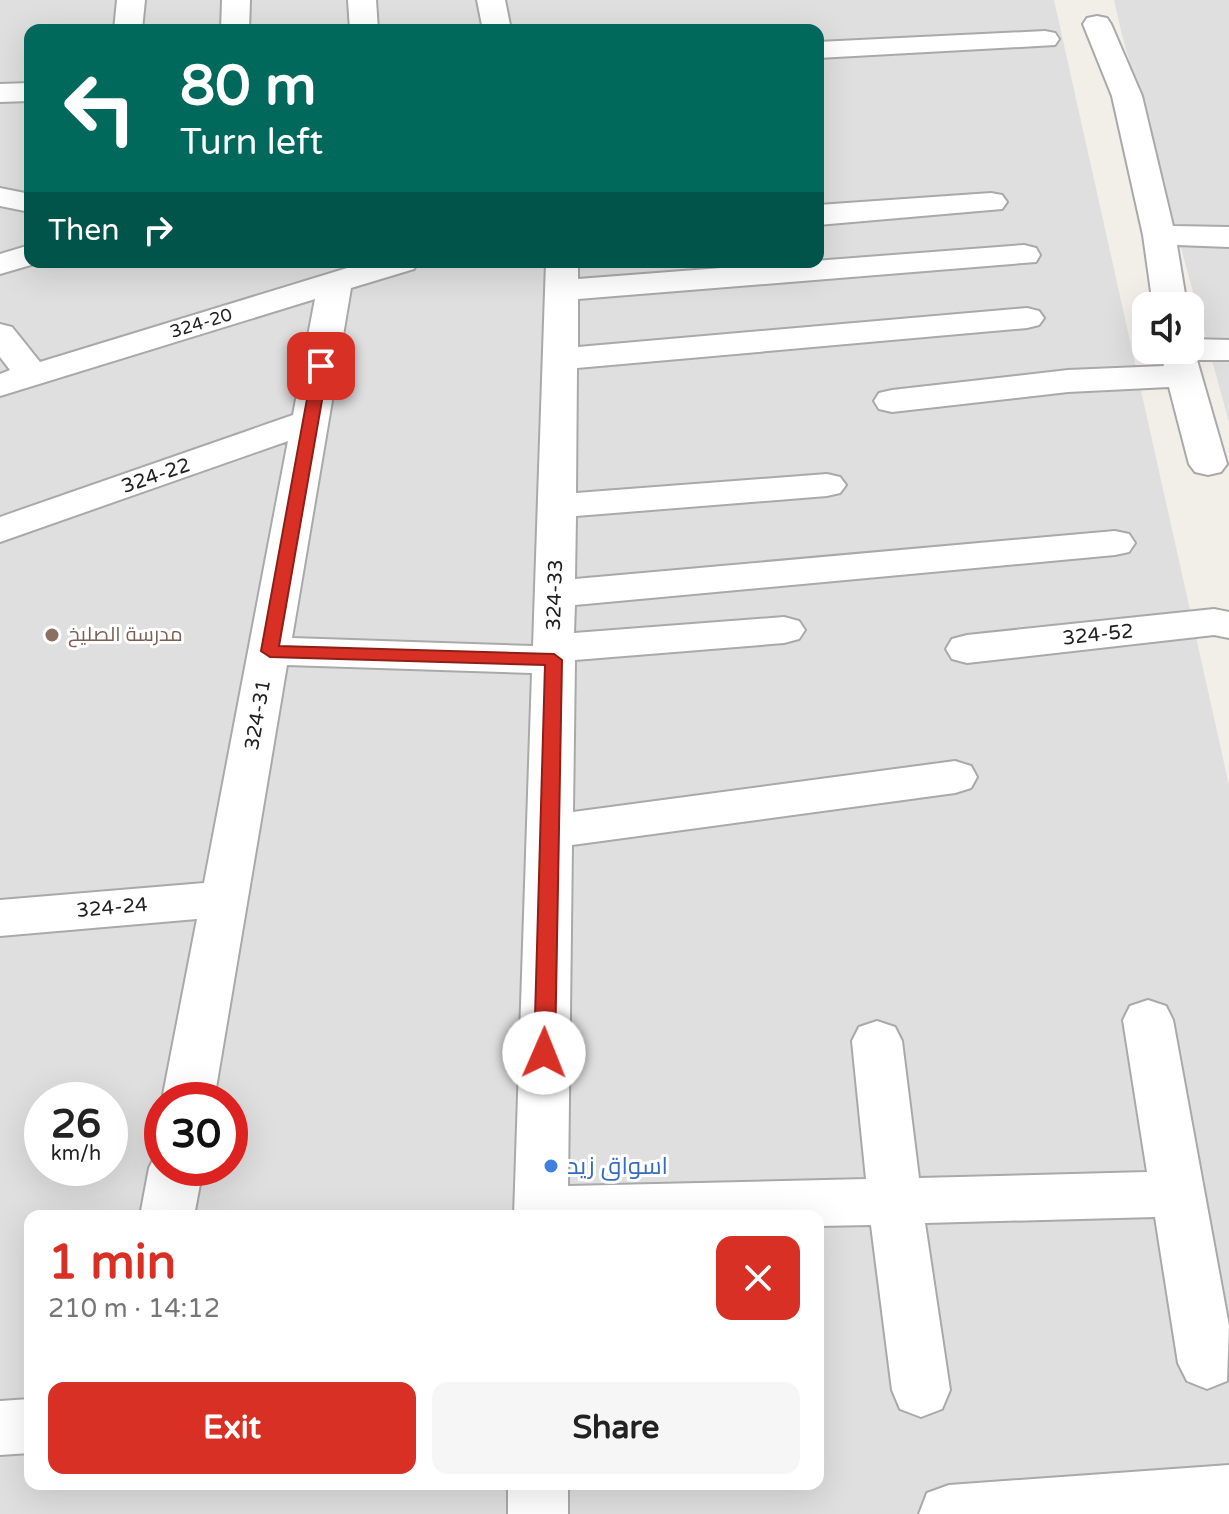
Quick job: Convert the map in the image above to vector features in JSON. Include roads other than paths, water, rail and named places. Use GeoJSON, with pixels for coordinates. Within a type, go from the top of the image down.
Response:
{"type":"FeatureCollection","features":[{"type":"Feature","properties":{"kind":"street"},"geometry":{"type":"LineString","coordinates":[[129,24],[131,0]]}},
{"type":"Feature","properties":{"kind":"street"},"geometry":{"type":"LineString","coordinates":[[235,24],[236,0]]}},
{"type":"Feature","properties":{"kind":"street"},"geometry":{"type":"LineString","coordinates":[[362,0],[364,24]]}},
{"type":"Feature","properties":{"kind":"street"},"geometry":{"type":"LineString","coordinates":[[491,0],[496,24]]}},
{"type":"Feature","properties":{"kind":"street"},"geometry":{"type":"LineString","coordinates":[[1097,24],[1127,96],[1159,235],[1168,292]]}},
{"type":"Feature","properties":{"kind":"street"},"geometry":{"type":"LineString","coordinates":[[824,50],[1045,39]]}},
{"type":"Feature","properties":{"kind":"street"},"geometry":{"type":"LineString","coordinates":[[0,93],[24,92]]}},
{"type":"Feature","properties":{"kind":"street"},"geometry":{"type":"LineString","coordinates":[[0,197],[24,202]]}},
{"type":"Feature","properties":{"kind":"street"},"geometry":{"type":"LineString","coordinates":[[824,215],[991,202]]}},
{"type":"Feature","properties":{"kind":"street"},"geometry":{"type":"LineString","coordinates":[[1159,235],[1229,237]]}},
{"type":"Feature","properties":{"kind":"street"},"geometry":{"type":"LineString","coordinates":[[824,264],[1024,255]]}},
{"type":"Feature","properties":{"kind":"street"},"geometry":{"type":"LineString","coordinates":[[0,264],[24,257]]}},
{"type":"Feature","properties":{"kind":"street","name":"324-20"},"geometry":{"type":"LineString","coordinates":[[16,380],[382,268]]}},
{"type":"Feature","properties":{"kind":"street"},"geometry":{"type":"LineString","coordinates":[[562,276],[738,268]]}},
{"type":"Feature","properties":{"kind":"street","name":"324-33"},"geometry":{"type":"LineString","coordinates":[[541,1210],[562,276]]}},
{"type":"Feature","properties":{"kind":"street","name":"324-31"},"geometry":{"type":"LineString","coordinates":[[191,1082],[335,282]]}},
{"type":"Feature","properties":{"kind":"street"},"geometry":{"type":"LineString","coordinates":[[560,359],[1027,318]]}},
{"type":"Feature","properties":{"kind":"street"},"geometry":{"type":"LineString","coordinates":[[0,334],[16,380]]}},
{"type":"Feature","properties":{"kind":"street"},"geometry":{"type":"LineString","coordinates":[[1204,354],[1229,350]]}},
{"type":"Feature","properties":{"kind":"street"},"geometry":{"type":"LineString","coordinates":[[892,401],[1068,381],[1154,364]]}},
{"type":"Feature","properties":{"kind":"street"},"geometry":{"type":"LineString","coordinates":[[1185,364],[1208,464]]}},
{"type":"Feature","properties":{"kind":"street","name":"324-22"},"geometry":{"type":"LineString","coordinates":[[0,530],[311,421]]}},
{"type":"Feature","properties":{"kind":"street"},"geometry":{"type":"LineString","coordinates":[[557,506],[827,485]]}},
{"type":"Feature","properties":{"kind":"street"},"geometry":{"type":"LineString","coordinates":[[555,594],[1115,543]]}},
{"type":"Feature","properties":{"kind":"street","name":"324-52"},"geometry":{"type":"LineString","coordinates":[[967,649],[1214,622],[1229,625]]}},
{"type":"Feature","properties":{"kind":"street"},"geometry":{"type":"LineString","coordinates":[[270,651],[554,654],[784,630]]}},
{"type":"Feature","properties":{"kind":"street"},"geometry":{"type":"LineString","coordinates":[[549,832],[955,777]]}},
{"type":"Feature","properties":{"kind":"street","name":"324-24"},"geometry":{"type":"LineString","coordinates":[[0,918],[224,899]]}},
{"type":"Feature","properties":{"kind":"street"},"geometry":{"type":"LineString","coordinates":[[1148,1020],[1207,1363]]}},
{"type":"Feature","properties":{"kind":"street"},"geometry":{"type":"LineString","coordinates":[[877,1041],[921,1390]]}},
{"type":"Feature","properties":{"kind":"street"},"geometry":{"type":"LineString","coordinates":[[168,1210],[173,1186]]}},
{"type":"Feature","properties":{"kind":"street"},"geometry":{"type":"LineString","coordinates":[[638,1210],[1177,1194]]}},
{"type":"Feature","properties":{"kind":"street"},"geometry":{"type":"LineString","coordinates":[[0,1428],[24,1426]]}},
{"type":"Feature","properties":{"kind":"street"},"geometry":{"type":"LineString","coordinates":[[538,1490],[538,1514]]}},
{"type":"Feature","properties":{"kind":"street"},"geometry":{"type":"LineString","coordinates":[[949,1514],[1229,1494]]}},
{"type":"Feature","properties":{"kind":"place","name":"مدرسة الصليخ"},"geometry":{"type":"Point","coordinates":[52,635]}},
{"type":"Feature","properties":{"kind":"place","name":"اسواق زيد"},"geometry":{"type":"Point","coordinates":[551,1166]}}]}
